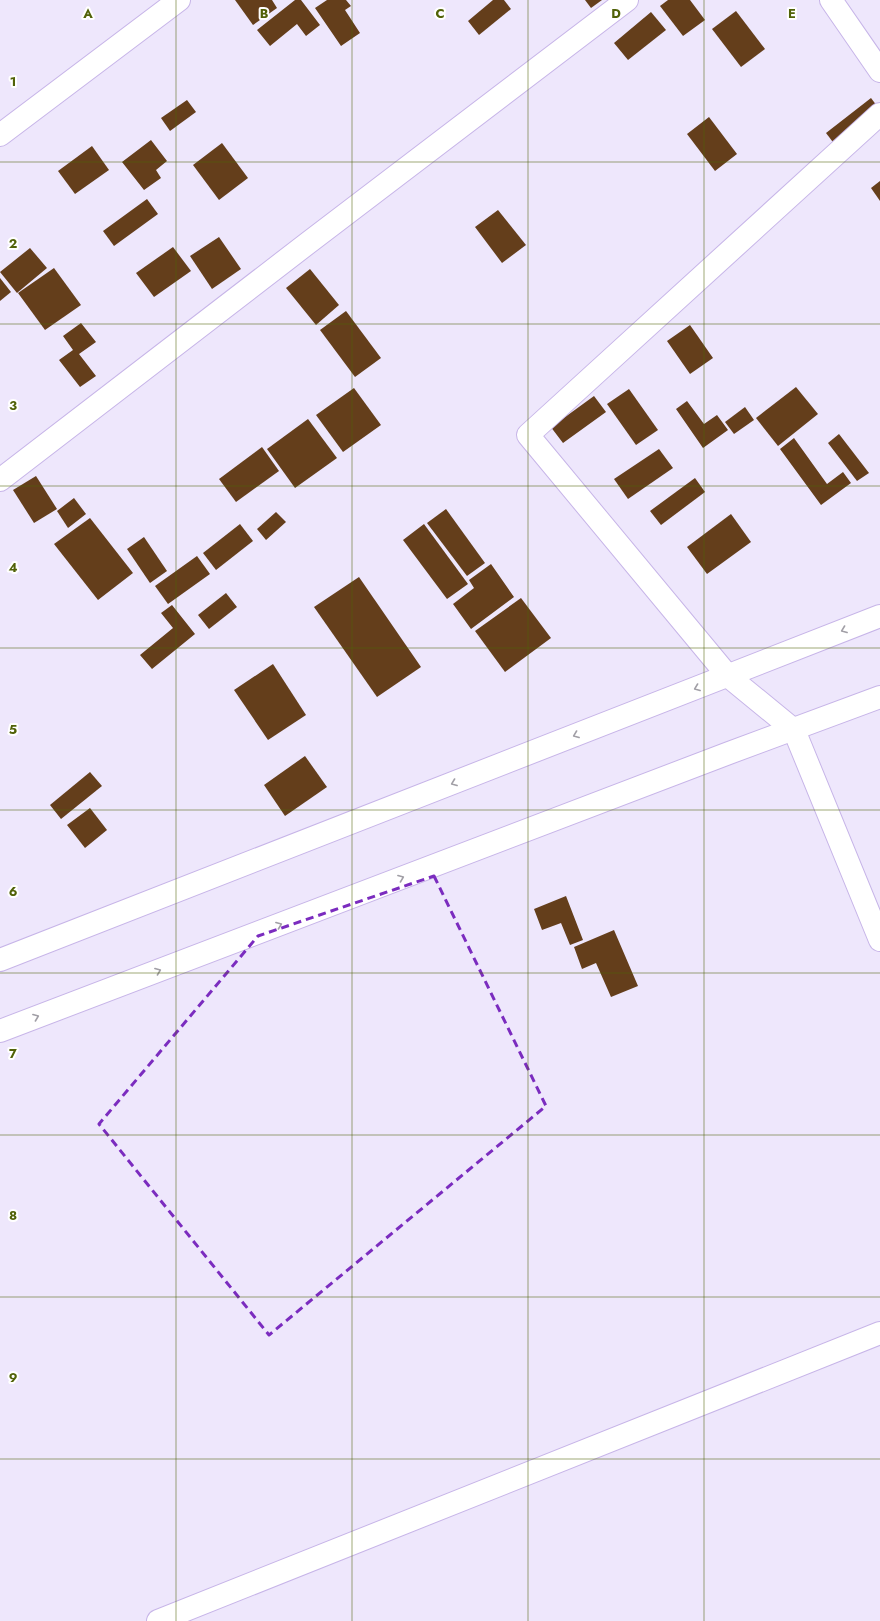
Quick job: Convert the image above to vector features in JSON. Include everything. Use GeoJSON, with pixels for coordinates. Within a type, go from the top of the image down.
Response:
{"type":"FeatureCollection","features":[{"type":"Feature","properties":{"kind":"street"},"geometry":{"type":"LineString","coordinates":[[0,135],[179,0]]}},
{"type":"Feature","properties":{"kind":"street"},"geometry":{"type":"LineString","coordinates":[[0,480],[627,0]]}},
{"type":"Feature","properties":{"kind":"street"},"geometry":{"type":"LineString","coordinates":[[831,0],[880,71]]}},
{"type":"Feature","properties":{"kind":"street"},"geometry":{"type":"LineString","coordinates":[[880,114],[528,435],[728,676],[794,730],[880,940]]}},
{"type":"Feature","properties":{"kind":"street"},"geometry":{"type":"LineString","coordinates":[[0,960],[880,616]]}},
{"type":"Feature","properties":{"kind":"street"},"geometry":{"type":"LineString","coordinates":[[0,1031],[729,753],[880,697]]}},
{"type":"Feature","properties":{"kind":"street"},"geometry":{"type":"LineString","coordinates":[[158,1621],[880,1333]]}},
{"type":"Feature","properties":{"kind":"highlighted area"},"geometry":{"type":"Polygon","coordinates":[[[434,876],[546,1106],[269,1335],[99,1124],[258,936],[434,876]]]}},
{"type":"Feature","properties":{"kind":"building"},"geometry":{"type":"Polygon","coordinates":[[[235,0],[272,0],[277,8],[253,25],[235,0]]]}},
{"type":"Feature","properties":{"kind":"building"},"geometry":{"type":"Polygon","coordinates":[[[295,0],[301,0],[320,25],[306,36],[297,24],[270,46],[257,30],[295,0]]]}},
{"type":"Feature","properties":{"kind":"building"},"geometry":{"type":"Polygon","coordinates":[[[327,0],[346,0],[351,6],[345,10],[360,33],[341,46],[315,8],[327,0]]]}},
{"type":"Feature","properties":{"kind":"building"},"geometry":{"type":"Polygon","coordinates":[[[493,0],[504,0],[511,9],[479,35],[468,21],[493,0]]]}},
{"type":"Feature","properties":{"kind":"building"},"geometry":{"type":"Polygon","coordinates":[[[585,0],[602,0],[591,8],[585,0]]]}},
{"type":"Feature","properties":{"kind":"building"},"geometry":{"type":"Polygon","coordinates":[[[668,0],[690,0],[705,20],[683,36],[660,6],[668,0]]]}},
{"type":"Feature","properties":{"kind":"building"},"geometry":{"type":"Polygon","coordinates":[[[736,11],[765,49],[741,67],[712,29],[736,11]]]}},
{"type":"Feature","properties":{"kind":"building"},"geometry":{"type":"Polygon","coordinates":[[[651,12],[666,30],[628,60],[614,43],[651,12]]]}},
{"type":"Feature","properties":{"kind":"building"},"geometry":{"type":"Polygon","coordinates":[[[871,98],[880,110],[842,154],[826,133],[871,98]]]}},
{"type":"Feature","properties":{"kind":"building"},"geometry":{"type":"Polygon","coordinates":[[[187,100],[196,112],[170,131],[161,118],[187,100]]]}},
{"type":"Feature","properties":{"kind":"building"},"geometry":{"type":"Polygon","coordinates":[[[709,117],[737,154],[715,171],[687,134],[709,117]]]}},
{"type":"Feature","properties":{"kind":"building"},"geometry":{"type":"Polygon","coordinates":[[[151,140],[167,161],[156,170],[161,178],[144,190],[122,162],[151,140]]]}},
{"type":"Feature","properties":{"kind":"building"},"geometry":{"type":"Polygon","coordinates":[[[222,143],[248,178],[219,200],[193,165],[222,143]]]}},
{"type":"Feature","properties":{"kind":"building"},"geometry":{"type":"Polygon","coordinates":[[[92,146],[109,170],[75,194],[58,171],[92,146]]]}},
{"type":"Feature","properties":{"kind":"building"},"geometry":{"type":"Polygon","coordinates":[[[880,181],[880,201],[871,188],[880,181]]]}},
{"type":"Feature","properties":{"kind":"building"},"geometry":{"type":"Polygon","coordinates":[[[147,199],[158,214],[114,246],[103,231],[147,199]]]}},
{"type":"Feature","properties":{"kind":"building"},"geometry":{"type":"Polygon","coordinates":[[[498,210],[526,245],[502,263],[475,227],[498,210]]]}},
{"type":"Feature","properties":{"kind":"building"},"geometry":{"type":"Polygon","coordinates":[[[219,237],[241,269],[212,289],[190,256],[219,237]]]}},
{"type":"Feature","properties":{"kind":"building"},"geometry":{"type":"Polygon","coordinates":[[[173,247],[191,271],[154,297],[136,273],[173,247]]]}},
{"type":"Feature","properties":{"kind":"building"},"geometry":{"type":"Polygon","coordinates":[[[30,248],[47,268],[17,293],[0,272],[30,248]]]}},
{"type":"Feature","properties":{"kind":"building"},"geometry":{"type":"Polygon","coordinates":[[[54,268],[81,305],[45,330],[18,293],[54,268]]]}},
{"type":"Feature","properties":{"kind":"building"},"geometry":{"type":"Polygon","coordinates":[[[310,269],[339,305],[316,325],[286,288],[310,269]]]}},
{"type":"Feature","properties":{"kind":"building"},"geometry":{"type":"Polygon","coordinates":[[[0,278],[11,292],[0,301],[0,278]]]}},
{"type":"Feature","properties":{"kind":"building"},"geometry":{"type":"Polygon","coordinates":[[[346,311],[381,358],[355,377],[320,330],[346,311]]]}},
{"type":"Feature","properties":{"kind":"building"},"geometry":{"type":"Polygon","coordinates":[[[81,323],[96,342],[79,354],[96,376],[80,387],[59,360],[73,350],[63,336],[81,323]]]}},
{"type":"Feature","properties":{"kind":"building"},"geometry":{"type":"Polygon","coordinates":[[[690,325],[713,358],[690,374],[667,341],[690,325]]]}},
{"type":"Feature","properties":{"kind":"building"},"geometry":{"type":"Polygon","coordinates":[[[796,387],[818,414],[778,446],[756,418],[796,387]]]}},
{"type":"Feature","properties":{"kind":"building"},"geometry":{"type":"Polygon","coordinates":[[[354,388],[381,425],[343,452],[316,415],[354,388]]]}},
{"type":"Feature","properties":{"kind":"building"},"geometry":{"type":"Polygon","coordinates":[[[629,389],[658,430],[636,445],[607,404],[629,389]]]}},
{"type":"Feature","properties":{"kind":"building"},"geometry":{"type":"Polygon","coordinates":[[[594,396],[606,412],[563,443],[547,422],[557,414],[561,420],[594,396]]]}},
{"type":"Feature","properties":{"kind":"building"},"geometry":{"type":"Polygon","coordinates":[[[687,401],[704,424],[717,415],[728,430],[703,448],[676,409],[687,401]]]}},
{"type":"Feature","properties":{"kind":"building"},"geometry":{"type":"Polygon","coordinates":[[[745,407],[754,420],[734,434],[725,422],[745,407]]]}},
{"type":"Feature","properties":{"kind":"building"},"geometry":{"type":"Polygon","coordinates":[[[308,419],[337,458],[295,488],[267,449],[308,419]]]}},
{"type":"Feature","properties":{"kind":"building"},"geometry":{"type":"Polygon","coordinates":[[[839,434],[869,473],[857,481],[828,443],[839,434]]]}},
{"type":"Feature","properties":{"kind":"building"},"geometry":{"type":"Polygon","coordinates":[[[794,438],[827,484],[843,472],[851,483],[821,505],[780,449],[794,438]]]}},
{"type":"Feature","properties":{"kind":"building"},"geometry":{"type":"Polygon","coordinates":[[[262,447],[279,471],[236,502],[219,479],[262,447]]]}},
{"type":"Feature","properties":{"kind":"building"},"geometry":{"type":"Polygon","coordinates":[[[659,449],[673,468],[628,499],[614,479],[659,449]]]}},
{"type":"Feature","properties":{"kind":"building"},"geometry":{"type":"Polygon","coordinates":[[[36,476],[57,509],[34,523],[13,490],[36,476]]]}},
{"type":"Feature","properties":{"kind":"building"},"geometry":{"type":"Polygon","coordinates":[[[695,478],[705,492],[661,525],[650,511],[695,478]]]}},
{"type":"Feature","properties":{"kind":"building"},"geometry":{"type":"Polygon","coordinates":[[[74,498],[86,514],[68,528],[57,511],[74,498]]]}},
{"type":"Feature","properties":{"kind":"building"},"geometry":{"type":"Polygon","coordinates":[[[446,509],[485,563],[467,576],[427,523],[446,509]]]}},
{"type":"Feature","properties":{"kind":"building"},"geometry":{"type":"Polygon","coordinates":[[[276,512],[286,522],[266,540],[257,529],[276,512]]]}},
{"type":"Feature","properties":{"kind":"building"},"geometry":{"type":"Polygon","coordinates":[[[731,514],[751,542],[707,574],[687,547],[731,514]]]}},
{"type":"Feature","properties":{"kind":"building"},"geometry":{"type":"Polygon","coordinates":[[[90,518],[133,573],[98,600],[54,544],[90,518]]]}},
{"type":"Feature","properties":{"kind":"building"},"geometry":{"type":"Polygon","coordinates":[[[240,524],[253,541],[216,570],[203,553],[240,524]]]}},
{"type":"Feature","properties":{"kind":"building"},"geometry":{"type":"Polygon","coordinates":[[[424,524],[468,584],[447,599],[403,540],[424,524]]]}},
{"type":"Feature","properties":{"kind":"building"},"geometry":{"type":"Polygon","coordinates":[[[144,537],[167,571],[150,583],[127,549],[144,537]]]}},
{"type":"Feature","properties":{"kind":"building"},"geometry":{"type":"Polygon","coordinates":[[[197,556],[210,574],[168,604],[155,586],[197,556]]]}},
{"type":"Feature","properties":{"kind":"building"},"geometry":{"type":"Polygon","coordinates":[[[491,564],[514,597],[471,629],[453,604],[474,588],[469,580],[491,564]]]}},
{"type":"Feature","properties":{"kind":"building"},"geometry":{"type":"Polygon","coordinates":[[[359,577],[421,667],[377,697],[314,607],[359,577]]]}},
{"type":"Feature","properties":{"kind":"building"},"geometry":{"type":"Polygon","coordinates":[[[226,593],[237,607],[209,629],[198,615],[226,593]]]}},
{"type":"Feature","properties":{"kind":"building"},"geometry":{"type":"Polygon","coordinates":[[[521,598],[551,638],[505,672],[475,631],[521,598]]]}},
{"type":"Feature","properties":{"kind":"building"},"geometry":{"type":"Polygon","coordinates":[[[172,605],[195,634],[152,669],[140,655],[173,628],[161,613],[172,605]]]}},
{"type":"Feature","properties":{"kind":"building"},"geometry":{"type":"Polygon","coordinates":[[[273,664],[306,715],[268,740],[234,690],[273,664]]]}},
{"type":"Feature","properties":{"kind":"building"},"geometry":{"type":"Polygon","coordinates":[[[305,756],[327,787],[285,816],[264,785],[305,756]]]}},
{"type":"Feature","properties":{"kind":"building"},"geometry":{"type":"Polygon","coordinates":[[[90,772],[102,786],[61,819],[50,805],[90,772]]]}},
{"type":"Feature","properties":{"kind":"building"},"geometry":{"type":"Polygon","coordinates":[[[90,808],[107,830],[85,848],[67,825],[90,808]]]}},
{"type":"Feature","properties":{"kind":"building"},"geometry":{"type":"Polygon","coordinates":[[[566,896],[583,940],[570,945],[561,923],[542,930],[534,909],[566,896]]]}},
{"type":"Feature","properties":{"kind":"building"},"geometry":{"type":"Polygon","coordinates":[[[614,930],[638,986],[611,997],[596,963],[582,969],[574,947],[614,930]]]}}]}
